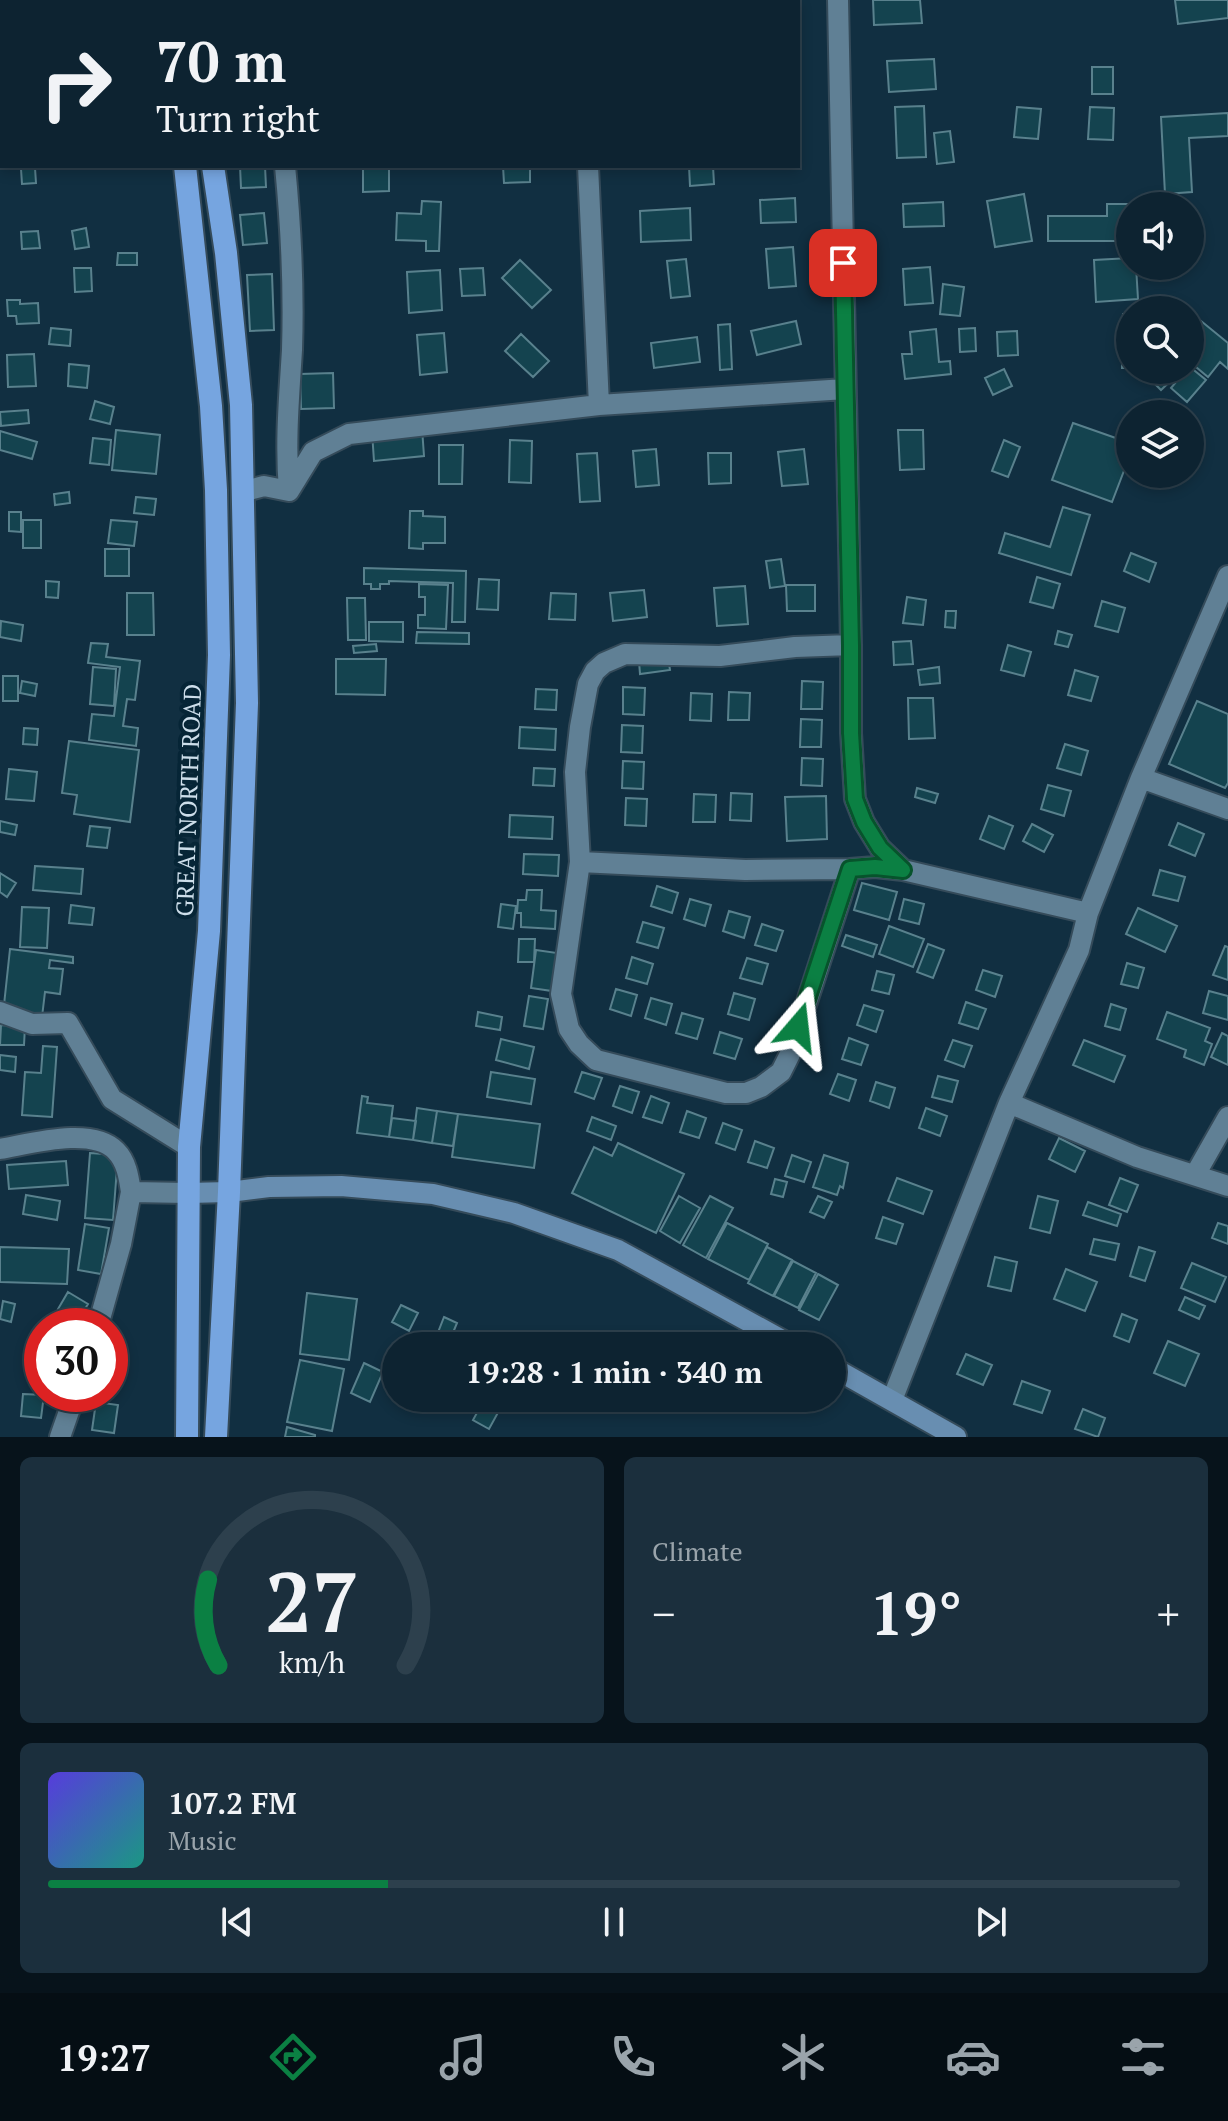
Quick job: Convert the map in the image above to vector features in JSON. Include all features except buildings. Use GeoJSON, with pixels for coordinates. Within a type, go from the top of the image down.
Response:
{"type":"FeatureCollection","features":[{"type":"Feature","properties":{"kind":"highway","name":"GREAT NORTH ROAD"},"geometry":{"type":"LineString","coordinates":[[185,168],[212,420],[219,640],[209,931],[189,1147],[187,1437]]}},
{"type":"Feature","properties":{"kind":"highway"},"geometry":{"type":"LineString","coordinates":[[213,168],[234,324],[241,405],[247,703],[229,1192],[216,1437]]}},
{"type":"Feature","properties":{"kind":"main road"},"geometry":{"type":"LineString","coordinates":[[188,1193],[341,1186],[433,1194],[514,1213],[618,1250],[767,1332]]}},
{"type":"Feature","properties":{"kind":"main road"},"geometry":{"type":"LineString","coordinates":[[846,1375],[956,1437]]}},
{"type":"Feature","properties":{"kind":"street"},"geometry":{"type":"LineString","coordinates":[[838,0],[851,733],[855,799],[864,822],[880,848],[903,870]]}},
{"type":"Feature","properties":{"kind":"street"},"geometry":{"type":"LineString","coordinates":[[285,168],[292,246],[292,348],[285,445],[289,491]]}},
{"type":"Feature","properties":{"kind":"street"},"geometry":{"type":"LineString","coordinates":[[588,168],[599,405]]}},
{"type":"Feature","properties":{"kind":"street"},"geometry":{"type":"LineString","coordinates":[[289,491],[313,452],[349,434],[599,405],[845,389]]}},
{"type":"Feature","properties":{"kind":"street"},"geometry":{"type":"LineString","coordinates":[[242,492],[264,486],[289,491]]}},
{"type":"Feature","properties":{"kind":"street"},"geometry":{"type":"LineString","coordinates":[[892,1400],[1009,1103],[1079,950],[1088,913],[1141,778],[1228,576]]}},
{"type":"Feature","properties":{"kind":"street"},"geometry":{"type":"LineString","coordinates":[[850,869],[790,1054],[781,1072],[754,1090],[726,1093],[596,1060],[569,1029],[561,994],[580,862],[575,772],[588,684],[595,671],[604,663],[625,654],[720,656],[795,647],[851,645]]}},
{"type":"Feature","properties":{"kind":"street"},"geometry":{"type":"LineString","coordinates":[[1141,778],[1228,809]]}},
{"type":"Feature","properties":{"kind":"street"},"geometry":{"type":"LineString","coordinates":[[580,862],[745,870],[875,867],[903,870],[1088,913]]}},
{"type":"Feature","properties":{"kind":"street"},"geometry":{"type":"LineString","coordinates":[[0,1012],[32,1024],[68,1023],[112,1099],[189,1147]]}},
{"type":"Feature","properties":{"kind":"street"},"geometry":{"type":"LineString","coordinates":[[1009,1103],[1137,1157],[1228,1186]]}},
{"type":"Feature","properties":{"kind":"street"},"geometry":{"type":"LineString","coordinates":[[1195,1175],[1228,1117]]}},
{"type":"Feature","properties":{"kind":"street"},"geometry":{"type":"LineString","coordinates":[[0,1149],[70,1137],[94,1140],[116,1150],[126,1168],[131,1192],[121,1244],[103,1308]]}},
{"type":"Feature","properties":{"kind":"street"},"geometry":{"type":"LineString","coordinates":[[131,1192],[188,1193]]}},
{"type":"Feature","properties":{"kind":"street"},"geometry":{"type":"LineString","coordinates":[[60,1437],[69,1412]]}},
{"type":"Feature","properties":{"kind":"route"},"geometry":{"type":"LineString","coordinates":[[798,1027],[850,869],[875,867],[903,870],[880,848],[864,822],[855,799],[851,733],[843,263]]}}]}
